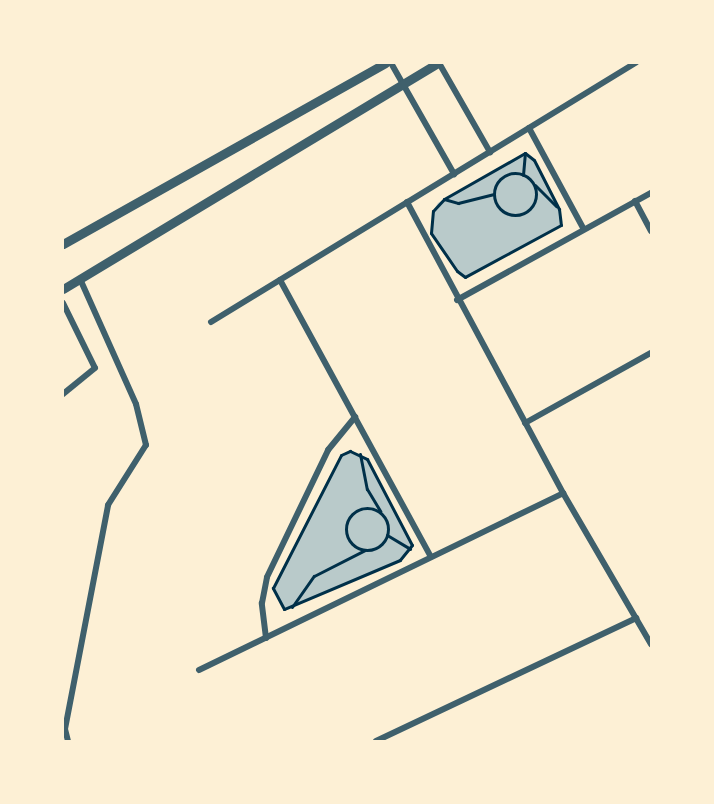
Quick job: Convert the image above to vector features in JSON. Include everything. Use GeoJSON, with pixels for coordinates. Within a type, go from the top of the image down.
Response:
{"type":"FeatureCollection","features":[{"type":"Feature","properties":{"kind":"street"},"geometry":{"type":"LineString","coordinates":[[63,244],[385,63]]}},
{"type":"Feature","properties":{"kind":"street"},"geometry":{"type":"LineString","coordinates":[[391,63],[454,174]]}},
{"type":"Feature","properties":{"kind":"street"},"geometry":{"type":"LineString","coordinates":[[63,290],[438,63],[490,152]]}},
{"type":"Feature","properties":{"kind":"street"},"geometry":{"type":"LineString","coordinates":[[211,322],[636,63]]}},
{"type":"Feature","properties":{"kind":"street"},"geometry":{"type":"LineString","coordinates":[[529,128],[583,228]]}},
{"type":"Feature","properties":{"kind":"street"},"geometry":{"type":"LineString","coordinates":[[458,300],[583,228],[651,193]]}},
{"type":"Feature","properties":{"kind":"street"},"geometry":{"type":"LineString","coordinates":[[635,201],[651,231]]}},
{"type":"Feature","properties":{"kind":"street"},"geometry":{"type":"LineString","coordinates":[[407,202],[563,492],[651,644]]}},
{"type":"Feature","properties":{"kind":"street"},"geometry":{"type":"LineString","coordinates":[[68,741],[67,717],[108,505],[146,445],[136,404],[80,279]]}},
{"type":"Feature","properties":{"kind":"street"},"geometry":{"type":"LineString","coordinates":[[280,280],[431,557]]}},
{"type":"Feature","properties":{"kind":"street"},"geometry":{"type":"LineString","coordinates":[[63,303],[95,368],[63,394]]}},
{"type":"Feature","properties":{"kind":"street"},"geometry":{"type":"LineString","coordinates":[[525,423],[651,353]]}},
{"type":"Feature","properties":{"kind":"street"},"geometry":{"type":"LineString","coordinates":[[266,638],[262,603],[267,577],[328,450],[355,417]]}},
{"type":"Feature","properties":{"kind":"street"},"geometry":{"type":"LineString","coordinates":[[199,670],[563,492]]}},
{"type":"Feature","properties":{"kind":"street"},"geometry":{"type":"LineString","coordinates":[[376,741],[386,739],[636,618]]}},
{"type":"Feature","properties":{"kind":"path"},"geometry":{"type":"LineString","coordinates":[[523,175],[525,153]]}},
{"type":"Feature","properties":{"kind":"path"},"geometry":{"type":"LineString","coordinates":[[525,153],[534,160],[559,209],[561,225],[465,277],[457,271],[431,233],[433,211],[444,199],[525,153]]}},
{"type":"Feature","properties":{"kind":"path"},"geometry":{"type":"LineString","coordinates":[[534,184],[534,204],[517,216],[498,208],[494,194],[503,176],[523,175],[534,184],[559,209]]}},
{"type":"Feature","properties":{"kind":"path"},"geometry":{"type":"LineString","coordinates":[[444,199],[458,203],[494,194]]}},
{"type":"Feature","properties":{"kind":"path"},"geometry":{"type":"LineString","coordinates":[[350,451],[360,453],[409,536],[410,549],[400,560],[291,608],[284,609],[274,596],[277,580],[341,455],[350,451]]}},
{"type":"Feature","properties":{"kind":"path"},"geometry":{"type":"LineString","coordinates":[[360,453],[367,489],[383,516],[387,535],[410,549]]}},
{"type":"Feature","properties":{"kind":"path"},"geometry":{"type":"LineString","coordinates":[[366,550],[349,540],[348,520],[364,508],[383,516]]}},
{"type":"Feature","properties":{"kind":"path"},"geometry":{"type":"LineString","coordinates":[[291,608],[315,576],[366,550],[379,546],[387,535]]}},
{"type":"Feature","properties":{"kind":"shaded area"},"geometry":{"type":"Polygon","coordinates":[[[525,153],[534,160],[559,209],[561,225],[465,277],[457,271],[431,233],[433,211],[438,203],[525,153]]]}},
{"type":"Feature","properties":{"kind":"shaded area"},"geometry":{"type":"Polygon","coordinates":[[[350,451],[367,459],[412,545],[400,560],[284,609],[273,588],[341,455],[350,451]]]}}]}
